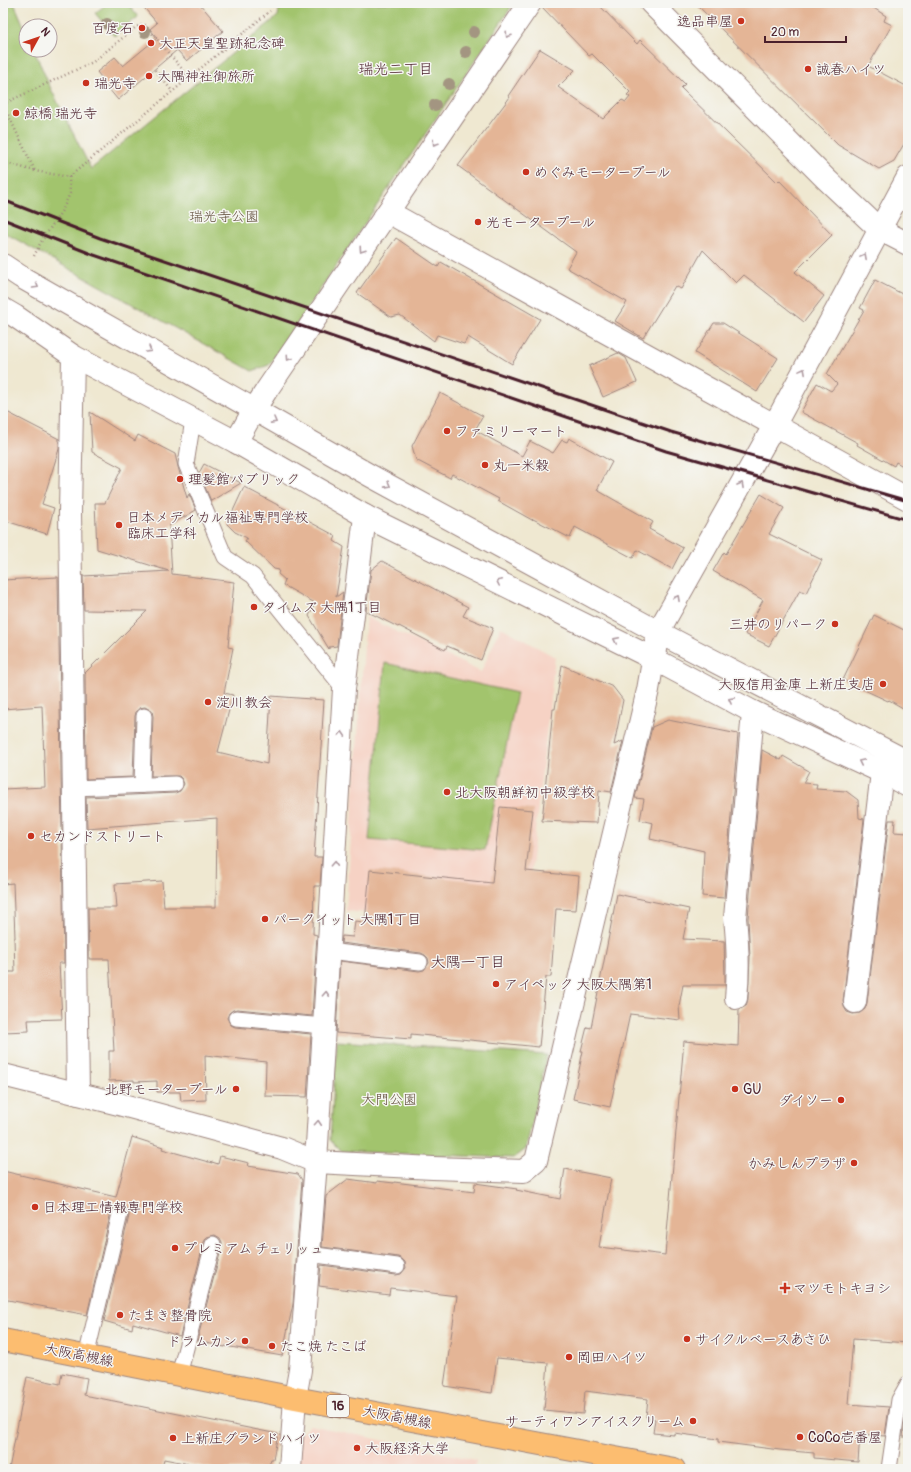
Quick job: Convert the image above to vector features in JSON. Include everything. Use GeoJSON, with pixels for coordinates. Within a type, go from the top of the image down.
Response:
{"type":"FeatureCollection","features":[{"type":"Feature","properties":{"kind":"main road","name":"大阪高槻線"},"geometry":{"type":"LineString","coordinates":[[3,1340],[295,1398],[674,1469]]}},
{"type":"Feature","properties":{"kind":"street"},"geometry":{"type":"LineString","coordinates":[[236,442],[254,410],[530,3]]}},
{"type":"Feature","properties":{"kind":"street"},"geometry":{"type":"LineString","coordinates":[[651,3],[826,179],[879,228],[908,244]]}},
{"type":"Feature","properties":{"kind":"street"},"geometry":{"type":"LineString","coordinates":[[3,1075],[119,1104],[282,1148],[316,1162],[524,1171],[536,1161],[654,660],[658,632],[774,426],[908,176]]}},
{"type":"Feature","properties":{"kind":"street"},"geometry":{"type":"LineString","coordinates":[[388,212],[908,499]]}},
{"type":"Feature","properties":{"kind":"street"},"geometry":{"type":"LineString","coordinates":[[3,265],[21,277],[371,476],[658,632],[908,762]]}},
{"type":"Feature","properties":{"kind":"street"},"geometry":{"type":"LineString","coordinates":[[3,309],[73,356],[236,442],[365,516],[654,660],[753,712],[882,772],[908,786]]}},
{"type":"Feature","properties":{"kind":"street"},"geometry":{"type":"LineString","coordinates":[[73,356],[70,512],[78,1094]]}},
{"type":"Feature","properties":{"kind":"street"},"geometry":{"type":"LineString","coordinates":[[290,1469],[295,1398],[300,1370],[316,1162],[344,689],[365,516]]}},
{"type":"Feature","properties":{"kind":"street"},"geometry":{"type":"LineString","coordinates":[[736,998],[739,976],[735,918],[753,712]]}},
{"type":"Feature","properties":{"kind":"street"},"geometry":{"type":"LineString","coordinates":[[856,1002],[882,772]]}},
{"type":"Feature","properties":{"kind":"lane"},"geometry":{"type":"LineString","coordinates":[[194,420],[186,464],[225,557],[253,576],[344,689]]}},
{"type":"Feature","properties":{"kind":"lane"},"geometry":{"type":"LineString","coordinates":[[142,785],[144,716]]}},
{"type":"Feature","properties":{"kind":"lane"},"geometry":{"type":"LineString","coordinates":[[74,788],[175,784]]}},
{"type":"Feature","properties":{"kind":"lane"},"geometry":{"type":"LineString","coordinates":[[329,951],[420,962]]}},
{"type":"Feature","properties":{"kind":"lane"},"geometry":{"type":"LineString","coordinates":[[236,1018],[324,1026]]}},
{"type":"Feature","properties":{"kind":"lane"},"geometry":{"type":"LineString","coordinates":[[86,1356],[120,1214]]}},
{"type":"Feature","properties":{"kind":"lane"},"geometry":{"type":"LineString","coordinates":[[179,1375],[213,1244]]}},
{"type":"Feature","properties":{"kind":"lane"},"geometry":{"type":"LineString","coordinates":[[309,1254],[397,1266]]}},
{"type":"Feature","properties":{"kind":"lane"},"geometry":{"type":"LineString","coordinates":[[889,1469],[899,1400],[908,1384]]}},
{"type":"Feature","properties":{"kind":"path"},"geometry":{"type":"LineString","coordinates":[[3,162],[35,171],[69,177],[270,11]]}},
{"type":"Feature","properties":{"kind":"path"},"geometry":{"type":"LineString","coordinates":[[35,171],[3,104],[93,62],[136,27],[144,24],[189,77]]}},
{"type":"Feature","properties":{"kind":"path"},"geometry":{"type":"LineString","coordinates":[[155,70],[172,91]]}},
{"type":"Feature","properties":{"kind":"path"},"geometry":{"type":"LineString","coordinates":[[33,258],[41,242],[63,210],[70,193],[69,177]]}},
{"type":"Feature","properties":{"kind":"shaded area","name":"北大阪朝鮮初中級学校"},"geometry":{"type":"Polygon","coordinates":[[[366,617],[481,672],[501,627],[555,657],[524,928],[346,911],[366,617]]]}},
{"type":"Feature","properties":{"kind":"shaded area","name":"大阪経済大学"},"geometry":{"type":"Polygon","coordinates":[[[310,1425],[476,1460],[475,1469],[296,1469],[298,1436],[310,1425]]]}},
{"type":"Feature","properties":{"kind":"green space","name":"瑞光寺公園"},"geometry":{"type":"Polygon","coordinates":[[[3,3],[14,3],[20,18],[18,18],[18,58],[37,58],[51,89],[91,169],[278,16],[280,3],[514,3],[269,365],[252,371],[3,232],[3,3]]]}},
{"type":"Feature","properties":{"kind":"green space"},"geometry":{"type":"Polygon","coordinates":[[[108,3],[127,3],[138,17],[114,36],[95,13],[108,3]]]}},
{"type":"Feature","properties":{"kind":"green space"},"geometry":{"type":"Polygon","coordinates":[[[385,663],[517,693],[485,850],[369,840],[385,663]]]}},
{"type":"Feature","properties":{"kind":"green space","name":"大門公園"},"geometry":{"type":"Polygon","coordinates":[[[337,1041],[547,1055],[526,1149],[514,1158],[341,1151],[330,1140],[337,1041]]]}},
{"type":"Feature","properties":{"kind":"building"},"geometry":{"type":"Polygon","coordinates":[[[140,3],[199,3],[223,31],[187,61],[177,50],[118,100],[97,72],[115,57],[123,66],[157,38],[150,29],[157,23],[140,3]]]}},
{"type":"Feature","properties":{"kind":"building"},"geometry":{"type":"Polygon","coordinates":[[[542,3],[597,3],[637,44],[640,40],[685,84],[681,88],[777,182],[779,180],[832,235],[795,272],[824,296],[804,322],[744,275],[736,283],[703,250],[681,289],[675,286],[643,338],[615,321],[627,302],[567,268],[576,252],[458,166],[510,97],[508,96],[540,49],[575,70],[558,87],[603,119],[622,100],[626,102],[630,97],[627,95],[630,92],[592,54],[589,56],[542,7],[542,3]]]}},
{"type":"Feature","properties":{"kind":"building"},"geometry":{"type":"Polygon","coordinates":[[[695,3],[866,3],[886,16],[884,21],[892,25],[868,66],[908,87],[908,137],[894,161],[879,169],[838,145],[695,3]]]}},
{"type":"Feature","properties":{"kind":"building"},"geometry":{"type":"Polygon","coordinates":[[[396,238],[438,267],[441,262],[540,319],[512,364],[468,337],[464,344],[437,335],[434,341],[400,315],[391,317],[357,293],[396,238]]]}},
{"type":"Feature","properties":{"kind":"building"},"geometry":{"type":"Polygon","coordinates":[[[875,280],[908,297],[908,469],[896,462],[894,466],[857,445],[858,443],[801,412],[817,383],[831,391],[837,384],[827,374],[864,310],[860,308],[875,280]]]}},
{"type":"Feature","properties":{"kind":"building"},"geometry":{"type":"Polygon","coordinates":[[[714,323],[723,323],[778,358],[757,392],[695,353],[714,323]]]}},
{"type":"Feature","properties":{"kind":"building"},"geometry":{"type":"Polygon","coordinates":[[[618,353],[626,358],[637,382],[603,397],[589,366],[618,353]]]}},
{"type":"Feature","properties":{"kind":"building"},"geometry":{"type":"Polygon","coordinates":[[[440,393],[483,416],[475,430],[522,456],[530,441],[553,453],[562,440],[567,442],[569,438],[612,462],[597,490],[653,522],[649,529],[683,548],[672,569],[637,550],[633,558],[575,527],[570,538],[533,519],[532,520],[498,501],[499,499],[452,474],[450,478],[416,460],[412,446],[440,393]]]}},
{"type":"Feature","properties":{"kind":"building"},"geometry":{"type":"Polygon","coordinates":[[[3,410],[59,439],[59,449],[42,504],[54,508],[47,534],[3,520],[3,410]]]}},
{"type":"Feature","properties":{"kind":"building"},"geometry":{"type":"Polygon","coordinates":[[[90,412],[135,441],[138,435],[175,454],[187,498],[189,494],[196,510],[169,526],[172,574],[234,582],[228,647],[233,648],[224,693],[233,695],[218,752],[267,764],[271,696],[324,700],[314,857],[322,857],[320,886],[314,886],[313,934],[317,935],[312,1016],[237,1009],[229,1013],[227,1018],[231,1025],[235,1027],[311,1034],[307,1097],[265,1096],[266,1062],[205,1055],[206,1100],[181,1101],[180,1092],[157,1092],[157,1081],[109,1081],[109,1051],[114,1051],[109,959],[89,959],[88,908],[117,908],[115,884],[162,881],[164,907],[216,907],[217,818],[87,828],[86,797],[175,793],[180,791],[184,784],[179,776],[151,776],[153,716],[152,711],[145,707],[139,708],[135,716],[133,777],[86,779],[85,673],[147,611],[84,610],[83,576],[169,571],[97,549],[95,503],[105,503],[122,468],[92,452],[90,412]]]}},
{"type":"Feature","properties":{"kind":"building"},"geometry":{"type":"Polygon","coordinates":[[[204,464],[241,483],[211,501],[199,473],[204,464]]]}},
{"type":"Feature","properties":{"kind":"building"},"geometry":{"type":"Polygon","coordinates":[[[244,487],[336,536],[334,541],[344,547],[336,597],[343,592],[337,646],[329,647],[329,649],[309,616],[315,603],[283,585],[285,580],[278,574],[279,570],[274,569],[245,541],[247,538],[235,532],[227,524],[244,487]]]}},
{"type":"Feature","properties":{"kind":"building"},"geometry":{"type":"Polygon","coordinates":[[[761,494],[784,508],[769,534],[822,560],[806,593],[800,590],[769,646],[745,634],[763,600],[713,571],[724,552],[726,554],[761,494]]]}},
{"type":"Feature","properties":{"kind":"building"},"geometry":{"type":"Polygon","coordinates":[[[382,561],[468,607],[463,616],[493,628],[481,660],[447,646],[445,650],[366,611],[371,570],[382,561]]]}},
{"type":"Feature","properties":{"kind":"building"},"geometry":{"type":"Polygon","coordinates":[[[58,577],[64,963],[59,963],[62,1019],[28,1020],[29,1031],[3,1032],[3,972],[15,972],[15,938],[13,883],[3,884],[3,789],[45,787],[42,706],[3,709],[3,580],[58,577]]]}},
{"type":"Feature","properties":{"kind":"building"},"geometry":{"type":"Polygon","coordinates":[[[874,615],[908,632],[908,711],[889,700],[888,701],[843,680],[874,615]]]}},
{"type":"Feature","properties":{"kind":"building"},"geometry":{"type":"Polygon","coordinates":[[[562,665],[613,687],[623,700],[614,745],[623,741],[611,792],[599,790],[597,823],[542,821],[553,709],[555,709],[562,665]]]}},
{"type":"Feature","properties":{"kind":"building"},"geometry":{"type":"Polygon","coordinates":[[[668,720],[738,734],[724,898],[702,896],[704,851],[650,839],[653,823],[640,820],[644,799],[635,798],[652,727],[668,720]]]}},
{"type":"Feature","properties":{"kind":"building"},"geometry":{"type":"Polygon","coordinates":[[[762,750],[781,760],[783,756],[809,771],[803,783],[817,784],[816,789],[846,791],[858,800],[859,818],[864,819],[843,1001],[847,1012],[853,1014],[860,1013],[865,1009],[867,1003],[889,820],[895,820],[894,832],[908,833],[905,899],[908,899],[908,1343],[853,1339],[848,1404],[889,1407],[885,1436],[860,1434],[858,1462],[814,1458],[814,1453],[718,1442],[718,1439],[674,1433],[674,1435],[653,1433],[655,1419],[646,1417],[648,1399],[585,1391],[583,1414],[544,1410],[548,1363],[497,1358],[492,1393],[444,1386],[457,1296],[390,1288],[389,1295],[319,1286],[321,1265],[396,1275],[401,1274],[406,1268],[405,1262],[398,1257],[322,1247],[326,1196],[348,1179],[377,1183],[377,1181],[394,1182],[474,1192],[475,1183],[517,1189],[516,1190],[560,1199],[565,1169],[611,1178],[599,1247],[665,1255],[684,1041],[738,1046],[739,1010],[746,1006],[748,999],[750,958],[748,918],[762,750]]]}},
{"type":"Feature","properties":{"kind":"building"},"geometry":{"type":"Polygon","coordinates":[[[500,807],[533,810],[526,871],[579,876],[576,910],[556,909],[551,977],[546,977],[539,1047],[411,1034],[411,1039],[336,1033],[340,961],[419,971],[424,970],[429,963],[428,958],[421,953],[341,943],[342,936],[353,937],[355,921],[365,922],[370,870],[492,883],[500,807]]]}},
{"type":"Feature","properties":{"kind":"building"},"geometry":{"type":"Polygon","coordinates":[[[617,894],[689,909],[683,939],[724,941],[725,985],[683,985],[679,1006],[680,1020],[630,1014],[610,1107],[573,1099],[583,1051],[581,1051],[587,1027],[591,1028],[617,894]]]}},
{"type":"Feature","properties":{"kind":"building"},"geometry":{"type":"Polygon","coordinates":[[[132,1137],[163,1147],[162,1149],[212,1163],[218,1164],[220,1156],[249,1163],[248,1166],[298,1174],[302,1180],[293,1304],[282,1356],[197,1341],[222,1246],[220,1238],[215,1235],[207,1237],[204,1242],[180,1336],[133,1323],[132,1329],[104,1321],[129,1216],[129,1212],[122,1205],[114,1208],[111,1212],[87,1315],[3,1299],[3,1171],[116,1197],[132,1137]]]}},
{"type":"Feature","properties":{"kind":"building"},"geometry":{"type":"Polygon","coordinates":[[[62,1373],[87,1378],[84,1395],[278,1434],[273,1459],[271,1459],[268,1469],[215,1469],[164,1459],[162,1469],[9,1469],[27,1377],[60,1384],[62,1373]]]}},
{"type":"Feature","properties":{"kind":"building"},"geometry":{"type":"Polygon","coordinates":[[[907,1408],[908,1437],[903,1437],[907,1408]]]}},
{"type":"Feature","properties":{"kind":"railway"},"geometry":{"type":"LineString","coordinates":[[3,200],[100,238],[671,432],[908,501]]}},
{"type":"Feature","properties":{"kind":"railway"},"geometry":{"type":"LineString","coordinates":[[3,219],[94,255],[666,451],[908,520]]}},
{"type":"Feature","properties":{"kind":"place","name":"逸品串屋"},"geometry":{"type":"Point","coordinates":[741,21]}},
{"type":"Feature","properties":{"kind":"place","name":"百度石"},"geometry":{"type":"Point","coordinates":[142,28]}},
{"type":"Feature","properties":{"kind":"place","name":"大正天皇聖跡紀念碑"},"geometry":{"type":"Point","coordinates":[151,43]}},
{"type":"Feature","properties":{"kind":"place","name":"誠春ハイツ"},"geometry":{"type":"Point","coordinates":[808,69]}},
{"type":"Feature","properties":{"kind":"place","name":"大隅神社御旅所"},"geometry":{"type":"Point","coordinates":[149,76]}},
{"type":"Feature","properties":{"kind":"place","name":"瑞光寺"},"geometry":{"type":"Point","coordinates":[86,83]}},
{"type":"Feature","properties":{"kind":"place","name":"鯨橋 瑞光寺"},"geometry":{"type":"Point","coordinates":[16,113]}},
{"type":"Feature","properties":{"kind":"place","name":"めぐみモータープール"},"geometry":{"type":"Point","coordinates":[526,172]}},
{"type":"Feature","properties":{"kind":"place","name":"光モータープール"},"geometry":{"type":"Point","coordinates":[478,222]}},
{"type":"Feature","properties":{"kind":"place","name":"ファミリーマート"},"geometry":{"type":"Point","coordinates":[447,431]}},
{"type":"Feature","properties":{"kind":"place","name":"丸一米穀"},"geometry":{"type":"Point","coordinates":[485,465]}},
{"type":"Feature","properties":{"kind":"place","name":"理髪館パブリック"},"geometry":{"type":"Point","coordinates":[180,479]}},
{"type":"Feature","properties":{"kind":"place","name":"日本メディカル福祉専門学校 臨床工学科"},"geometry":{"type":"Point","coordinates":[119,525]}},
{"type":"Feature","properties":{"kind":"place","name":"タイムズ 大隅1丁目"},"geometry":{"type":"Point","coordinates":[254,607]}},
{"type":"Feature","properties":{"kind":"place","name":"三井のリパーク"},"geometry":{"type":"Point","coordinates":[835,624]}},
{"type":"Feature","properties":{"kind":"place","name":"大阪信用金庫 上新庄支店"},"geometry":{"type":"Point","coordinates":[883,684]}},
{"type":"Feature","properties":{"kind":"place","name":"淀川教会"},"geometry":{"type":"Point","coordinates":[208,702]}},
{"type":"Feature","properties":{"kind":"place","name":"北大阪朝鮮初中級学校"},"geometry":{"type":"Point","coordinates":[447,792]}},
{"type":"Feature","properties":{"kind":"place","name":"セカンドストリート"},"geometry":{"type":"Point","coordinates":[31,836]}},
{"type":"Feature","properties":{"kind":"place","name":"パークイット 大隅1丁目"},"geometry":{"type":"Point","coordinates":[265,919]}},
{"type":"Feature","properties":{"kind":"place","name":"アイペック 大阪大隅第1"},"geometry":{"type":"Point","coordinates":[496,984]}},
{"type":"Feature","properties":{"kind":"place","name":"北野モータープール"},"geometry":{"type":"Point","coordinates":[236,1089]}},
{"type":"Feature","properties":{"kind":"place","name":"GU"},"geometry":{"type":"Point","coordinates":[735,1089]}},
{"type":"Feature","properties":{"kind":"place","name":"ダイソー"},"geometry":{"type":"Point","coordinates":[841,1100]}},
{"type":"Feature","properties":{"kind":"place","name":"かみしんプラザ"},"geometry":{"type":"Point","coordinates":[854,1163]}},
{"type":"Feature","properties":{"kind":"place","name":"日本理工情報専門学校"},"geometry":{"type":"Point","coordinates":[35,1207]}},
{"type":"Feature","properties":{"kind":"place","name":"プレミアム チェリッュ"},"geometry":{"type":"Point","coordinates":[175,1248]}},
{"type":"Feature","properties":{"kind":"place","name":"マツモトキヨシ"},"geometry":{"type":"Point","coordinates":[785,1288]}},
{"type":"Feature","properties":{"kind":"place","name":"たまき整骨院"},"geometry":{"type":"Point","coordinates":[120,1315]}},
{"type":"Feature","properties":{"kind":"place","name":"サイクルベースあさひ"},"geometry":{"type":"Point","coordinates":[687,1339]}},
{"type":"Feature","properties":{"kind":"place","name":"ドラムカン"},"geometry":{"type":"Point","coordinates":[245,1341]}},
{"type":"Feature","properties":{"kind":"place","name":"たこ焼 たこば"},"geometry":{"type":"Point","coordinates":[272,1346]}},
{"type":"Feature","properties":{"kind":"place","name":"岡田ハイツ"},"geometry":{"type":"Point","coordinates":[569,1357]}},
{"type":"Feature","properties":{"kind":"place","name":"サーティワンアイスクリーム"},"geometry":{"type":"Point","coordinates":[693,1421]}},
{"type":"Feature","properties":{"kind":"place","name":"CoCo壱番屋"},"geometry":{"type":"Point","coordinates":[800,1437]}},
{"type":"Feature","properties":{"kind":"place","name":"上新庄グランドハイツ"},"geometry":{"type":"Point","coordinates":[173,1438]}},
{"type":"Feature","properties":{"kind":"place","name":"大阪経済大学"},"geometry":{"type":"Point","coordinates":[357,1448]}},
{"type":"Feature","properties":{"kind":"district","name":"瑞光二丁目"},"geometry":{"type":"Point","coordinates":[396,69]}},
{"type":"Feature","properties":{"kind":"district","name":"大隅一丁目"},"geometry":{"type":"Point","coordinates":[468,962]}}]}
